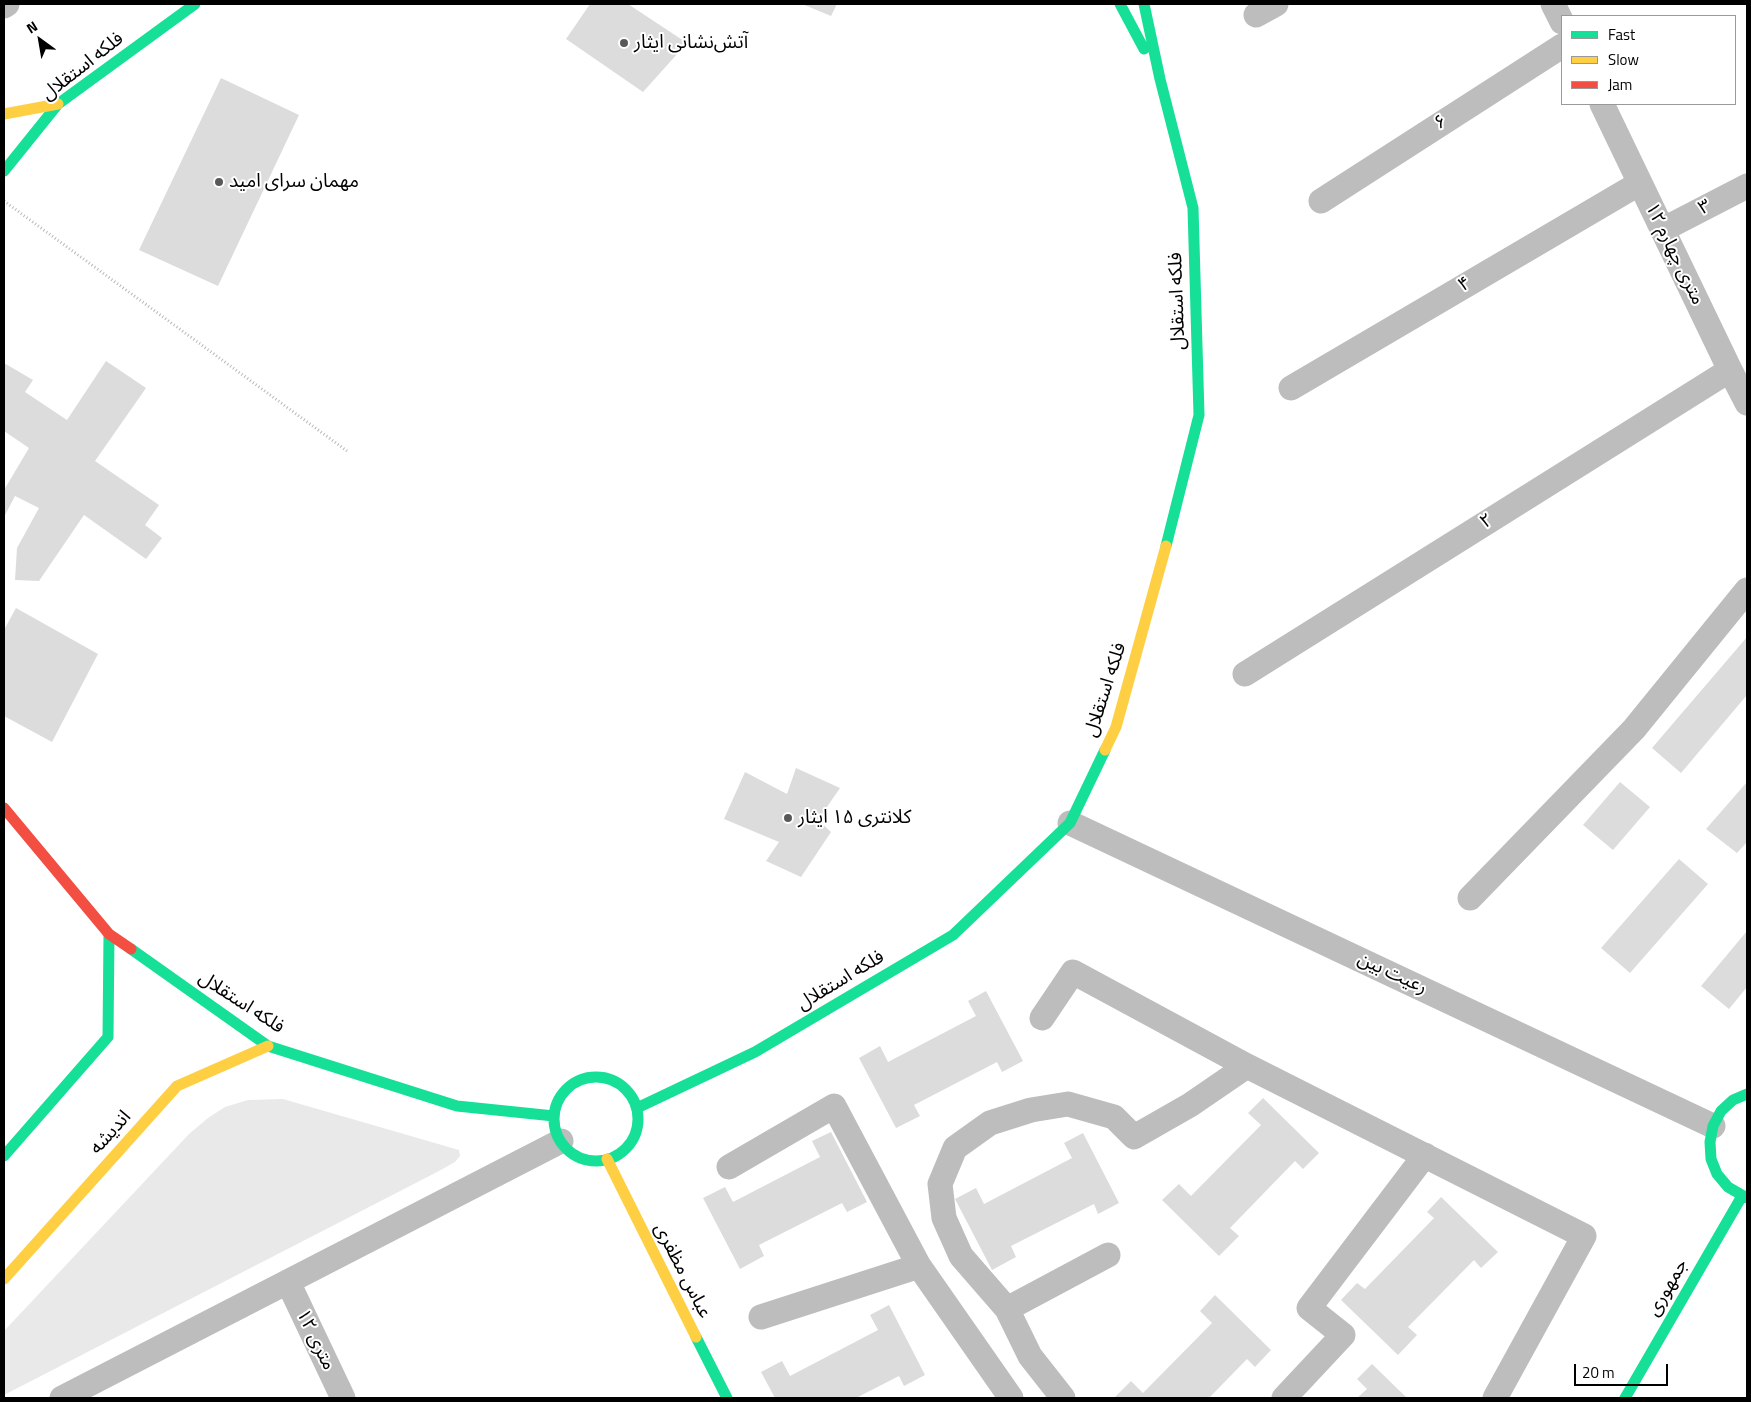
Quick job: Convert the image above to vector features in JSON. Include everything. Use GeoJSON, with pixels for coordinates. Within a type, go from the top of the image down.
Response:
{"type":"FeatureCollection","features":[{"type":"Feature","properties":{"kind":"main road","name":"فلکه استقلال"},"geometry":{"type":"LineString","coordinates":[[4,171],[58,104],[195,4]]}},
{"type":"Feature","properties":{"kind":"main road"},"geometry":{"type":"LineString","coordinates":[[1120,4],[1160,79]]}},
{"type":"Feature","properties":{"kind":"main road"},"geometry":{"type":"LineString","coordinates":[[1144,4],[1160,79]]}},
{"type":"Feature","properties":{"kind":"main road","name":"فلکه استقلال"},"geometry":{"type":"LineString","coordinates":[[637,1108],[755,1052],[953,934],[1070,823],[1116,727],[1164,555],[1199,415],[1193,208],[1160,79]]}},
{"type":"Feature","properties":{"kind":"main road"},"geometry":{"type":"LineString","coordinates":[[4,114],[58,104]]}},
{"type":"Feature","properties":{"kind":"main road","name":"فلکه استقلال"},"geometry":{"type":"LineString","coordinates":[[4,808],[109,934],[268,1046],[457,1106],[554,1116]]}},
{"type":"Feature","properties":{"kind":"main road"},"geometry":{"type":"LineString","coordinates":[[4,1156],[108,1037],[109,934]]}},
{"type":"Feature","properties":{"kind":"main road","name":"اندیشه"},"geometry":{"type":"LineString","coordinates":[[4,1279],[176,1086],[268,1046]]}},
{"type":"Feature","properties":{"kind":"main road"},"geometry":{"type":"LineString","coordinates":[[586,1078],[612,1079],[632,1096],[637,1108],[637,1127],[629,1145],[619,1154],[607,1159],[581,1158],[570,1151],[561,1141],[555,1129],[554,1116],[557,1103],[564,1092],[574,1083],[586,1078]]}},
{"type":"Feature","properties":{"kind":"main road"},"geometry":{"type":"LineString","coordinates":[[1745,1197],[1728,1187],[1717,1174],[1711,1159],[1710,1142],[1713,1126],[1721,1111],[1733,1100],[1747,1094]]}},
{"type":"Feature","properties":{"kind":"main road","name":"عباس مظفری"},"geometry":{"type":"LineString","coordinates":[[607,1159],[727,1398]]}},
{"type":"Feature","properties":{"kind":"main road","name":"جمهوری"},"geometry":{"type":"LineString","coordinates":[[1625,1398],[1745,1197]]}},
{"type":"Feature","properties":{"kind":"street"},"geometry":{"type":"LineString","coordinates":[[1553,4],[1561,20]]}},
{"type":"Feature","properties":{"kind":"street","name":"۶"},"geometry":{"type":"LineString","coordinates":[[1321,201],[1561,47]]}},
{"type":"Feature","properties":{"kind":"street","name":"۱۲ متری چهارم"},"geometry":{"type":"LineString","coordinates":[[1602,105],[1747,403]]}},
{"type":"Feature","properties":{"kind":"street","name":"۴"},"geometry":{"type":"LineString","coordinates":[[1291,388],[1640,183]]}},
{"type":"Feature","properties":{"kind":"street","name":"۳"},"geometry":{"type":"LineString","coordinates":[[1662,230],[1747,186]]}},
{"type":"Feature","properties":{"kind":"street","name":"۲"},"geometry":{"type":"LineString","coordinates":[[1245,674],[1730,370]]}},
{"type":"Feature","properties":{"kind":"street"},"geometry":{"type":"LineString","coordinates":[[1470,898],[1634,729],[1747,590]]}},
{"type":"Feature","properties":{"kind":"street","name":"رعیت بین"},"geometry":{"type":"LineString","coordinates":[[1070,823],[1713,1126]]}},
{"type":"Feature","properties":{"kind":"street"},"geometry":{"type":"LineString","coordinates":[[1042,1018],[1072,972],[1247,1066],[1584,1236],[1495,1398]]}},
{"type":"Feature","properties":{"kind":"street"},"geometry":{"type":"LineString","coordinates":[[1063,1398],[1030,1356],[1007,1309],[961,1256],[944,1218],[940,1184],[955,1148],[990,1123],[1031,1110],[1068,1104],[1114,1118],[1134,1136],[1190,1105],[1247,1066]]}},
{"type":"Feature","properties":{"kind":"street"},"geometry":{"type":"LineString","coordinates":[[729,1167],[834,1106],[919,1266],[1011,1398]]}},
{"type":"Feature","properties":{"kind":"street"},"geometry":{"type":"LineString","coordinates":[[62,1398],[561,1141]]}},
{"type":"Feature","properties":{"kind":"street"},"geometry":{"type":"LineString","coordinates":[[1284,1398],[1343,1335],[1309,1308],[1425,1155]]}},
{"type":"Feature","properties":{"kind":"street"},"geometry":{"type":"LineString","coordinates":[[1007,1309],[1108,1255]]}},
{"type":"Feature","properties":{"kind":"street"},"geometry":{"type":"LineString","coordinates":[[761,1317],[919,1266]]}},
{"type":"Feature","properties":{"kind":"street","name":"۱۲ متری"},"geometry":{"type":"LineString","coordinates":[[288,1282],[343,1398]]}},
{"type":"Feature","properties":{"kind":"path"},"geometry":{"type":"LineString","coordinates":[[4,201],[347,451]]}},
{"type":"Feature","properties":{"kind":"shaded area"},"geometry":{"type":"Polygon","coordinates":[[[283,1099],[459,1150],[460,1156],[455,1162],[439,1171],[4,1395],[4,1331],[189,1134],[225,1107],[248,1100],[283,1099]]]}},
{"type":"Feature","properties":{"kind":"building"},"geometry":{"type":"Polygon","coordinates":[[[590,4],[628,4],[687,43],[643,92],[566,39],[590,4]]]}},
{"type":"Feature","properties":{"kind":"building"},"geometry":{"type":"Polygon","coordinates":[[[802,4],[837,4],[831,16],[802,4]]]}},
{"type":"Feature","properties":{"kind":"building","name":"مهمان سرای امید"},"geometry":{"type":"Polygon","coordinates":[[[221,78],[299,115],[218,286],[139,250],[221,78]]]}},
{"type":"Feature","properties":{"kind":"building"},"geometry":{"type":"Polygon","coordinates":[[[106,361],[146,388],[95,461],[159,505],[145,525],[162,538],[146,559],[84,515],[39,581],[15,580],[17,548],[39,508],[15,496],[4,517],[4,490],[29,448],[4,431],[4,363],[33,380],[25,392],[67,420],[106,361]]]}},
{"type":"Feature","properties":{"kind":"building"},"geometry":{"type":"Polygon","coordinates":[[[16,608],[98,654],[52,742],[4,716],[4,630],[16,608]]]}},
{"type":"Feature","properties":{"kind":"building"},"geometry":{"type":"Polygon","coordinates":[[[1747,637],[1747,695],[1681,773],[1652,748],[1747,637]]]}},
{"type":"Feature","properties":{"kind":"building"},"geometry":{"type":"Polygon","coordinates":[[[796,768],[840,788],[818,820],[831,832],[801,877],[766,861],[779,842],[724,819],[745,772],[787,794],[796,768]]]}},
{"type":"Feature","properties":{"kind":"building"},"geometry":{"type":"Polygon","coordinates":[[[1620,782],[1650,807],[1613,850],[1583,825],[1620,782]]]}},
{"type":"Feature","properties":{"kind":"building"},"geometry":{"type":"Polygon","coordinates":[[[1747,782],[1747,842],[1737,853],[1706,829],[1747,782]]]}},
{"type":"Feature","properties":{"kind":"building"},"geometry":{"type":"Polygon","coordinates":[[[1679,859],[1708,884],[1630,973],[1601,948],[1679,859]]]}},
{"type":"Feature","properties":{"kind":"building"},"geometry":{"type":"Polygon","coordinates":[[[1747,931],[1747,987],[1729,1009],[1701,986],[1747,931]]]}},
{"type":"Feature","properties":{"kind":"building"},"geometry":{"type":"Polygon","coordinates":[[[986,991],[1023,1061],[1002,1072],[997,1062],[914,1105],[920,1116],[896,1128],[859,1058],[880,1046],[888,1062],[976,1016],[968,1001],[986,991]]]}},
{"type":"Feature","properties":{"kind":"building"},"geometry":{"type":"Polygon","coordinates":[[[1263,1098],[1319,1153],[1303,1169],[1295,1161],[1230,1228],[1239,1236],[1219,1256],[1162,1200],[1179,1184],[1191,1196],[1261,1125],[1248,1113],[1263,1098]]]}},
{"type":"Feature","properties":{"kind":"building"},"geometry":{"type":"Polygon","coordinates":[[[831,1132],[867,1202],[847,1212],[842,1203],[759,1245],[764,1256],[740,1269],[703,1198],[725,1187],[733,1202],[820,1157],[812,1141],[831,1132]]]}},
{"type":"Feature","properties":{"kind":"building"},"geometry":{"type":"Polygon","coordinates":[[[1083,1133],[1119,1203],[1098,1214],[1094,1204],[1011,1246],[1016,1257],[992,1270],[955,1199],[976,1188],[984,1204],[1072,1158],[1064,1143],[1083,1133]]]}},
{"type":"Feature","properties":{"kind":"building"},"geometry":{"type":"Polygon","coordinates":[[[1441,1197],[1498,1252],[1481,1268],[1474,1260],[1408,1327],[1417,1335],[1398,1355],[1341,1300],[1357,1283],[1365,1289],[1434,1218],[1427,1212],[1441,1197]]]}},
{"type":"Feature","properties":{"kind":"building"},"geometry":{"type":"Polygon","coordinates":[[[1215,1295],[1271,1350],[1255,1367],[1247,1359],[1209,1398],[1114,1398],[1131,1381],[1143,1393],[1212,1323],[1200,1311],[1215,1295]]]}},
{"type":"Feature","properties":{"kind":"building"},"geometry":{"type":"Polygon","coordinates":[[[889,1305],[925,1375],[904,1386],[899,1376],[856,1398],[775,1398],[761,1372],[782,1361],[790,1376],[878,1330],[870,1315],[889,1305]]]}},
{"type":"Feature","properties":{"kind":"building"},"geometry":{"type":"Polygon","coordinates":[[[1372,1364],[1407,1398],[1357,1398],[1367,1389],[1357,1379],[1372,1364]]]}},
{"type":"Feature","properties":{"kind":"traffic: fast"},"geometry":{"type":"LineString","coordinates":[[4,171],[58,104],[195,4]]}},
{"type":"Feature","properties":{"kind":"traffic: fast"},"geometry":{"type":"LineString","coordinates":[[1120,4],[1144,49]]}},
{"type":"Feature","properties":{"kind":"traffic: fast"},"geometry":{"type":"LineString","coordinates":[[1144,4],[1160,79],[1193,208],[1199,415],[1166,546]]}},
{"type":"Feature","properties":{"kind":"traffic: fast"},"geometry":{"type":"LineString","coordinates":[[637,1108],[755,1052],[953,935],[1070,823],[1105,750]]}},
{"type":"Feature","properties":{"kind":"traffic: fast"},"geometry":{"type":"LineString","coordinates":[[4,1156],[108,1037],[109,934]]}},
{"type":"Feature","properties":{"kind":"traffic: fast"},"geometry":{"type":"LineString","coordinates":[[131,949],[268,1046],[457,1106],[554,1116]]}},
{"type":"Feature","properties":{"kind":"traffic: fast"},"geometry":{"type":"LineString","coordinates":[[596,1077],[619,1084],[631,1096],[638,1119],[631,1142],[619,1154],[596,1161],[573,1154],[561,1142],[554,1119],[561,1096],[573,1084],[596,1077]]}},
{"type":"Feature","properties":{"kind":"traffic: fast"},"geometry":{"type":"LineString","coordinates":[[1747,1094],[1733,1100],[1721,1111],[1713,1126],[1710,1142],[1711,1159],[1717,1174],[1728,1187],[1747,1198]]}},
{"type":"Feature","properties":{"kind":"traffic: fast"},"geometry":{"type":"LineString","coordinates":[[1625,1398],[1742,1196]]}},
{"type":"Feature","properties":{"kind":"traffic: fast"},"geometry":{"type":"LineString","coordinates":[[696,1337],[727,1398]]}},
{"type":"Feature","properties":{"kind":"traffic: slow"},"geometry":{"type":"LineString","coordinates":[[4,114],[58,104]]}},
{"type":"Feature","properties":{"kind":"traffic: slow"},"geometry":{"type":"LineString","coordinates":[[1105,750],[1116,727],[1166,546]]}},
{"type":"Feature","properties":{"kind":"traffic: slow"},"geometry":{"type":"LineString","coordinates":[[4,1279],[177,1086],[268,1046]]}},
{"type":"Feature","properties":{"kind":"traffic: slow"},"geometry":{"type":"LineString","coordinates":[[607,1159],[696,1337]]}},
{"type":"Feature","properties":{"kind":"traffic: jam"},"geometry":{"type":"LineString","coordinates":[[4,808],[109,934],[131,949]]}},
{"type":"Feature","properties":{"kind":"place","name":"آتش‌نشانی ایثار"},"geometry":{"type":"Point","coordinates":[624,43]}},
{"type":"Feature","properties":{"kind":"place","name":"مهمان سرای امید"},"geometry":{"type":"Point","coordinates":[219,182]}},
{"type":"Feature","properties":{"kind":"place","name":"کلانتری ۱۵ ایثار"},"geometry":{"type":"Point","coordinates":[788,818]}}]}
